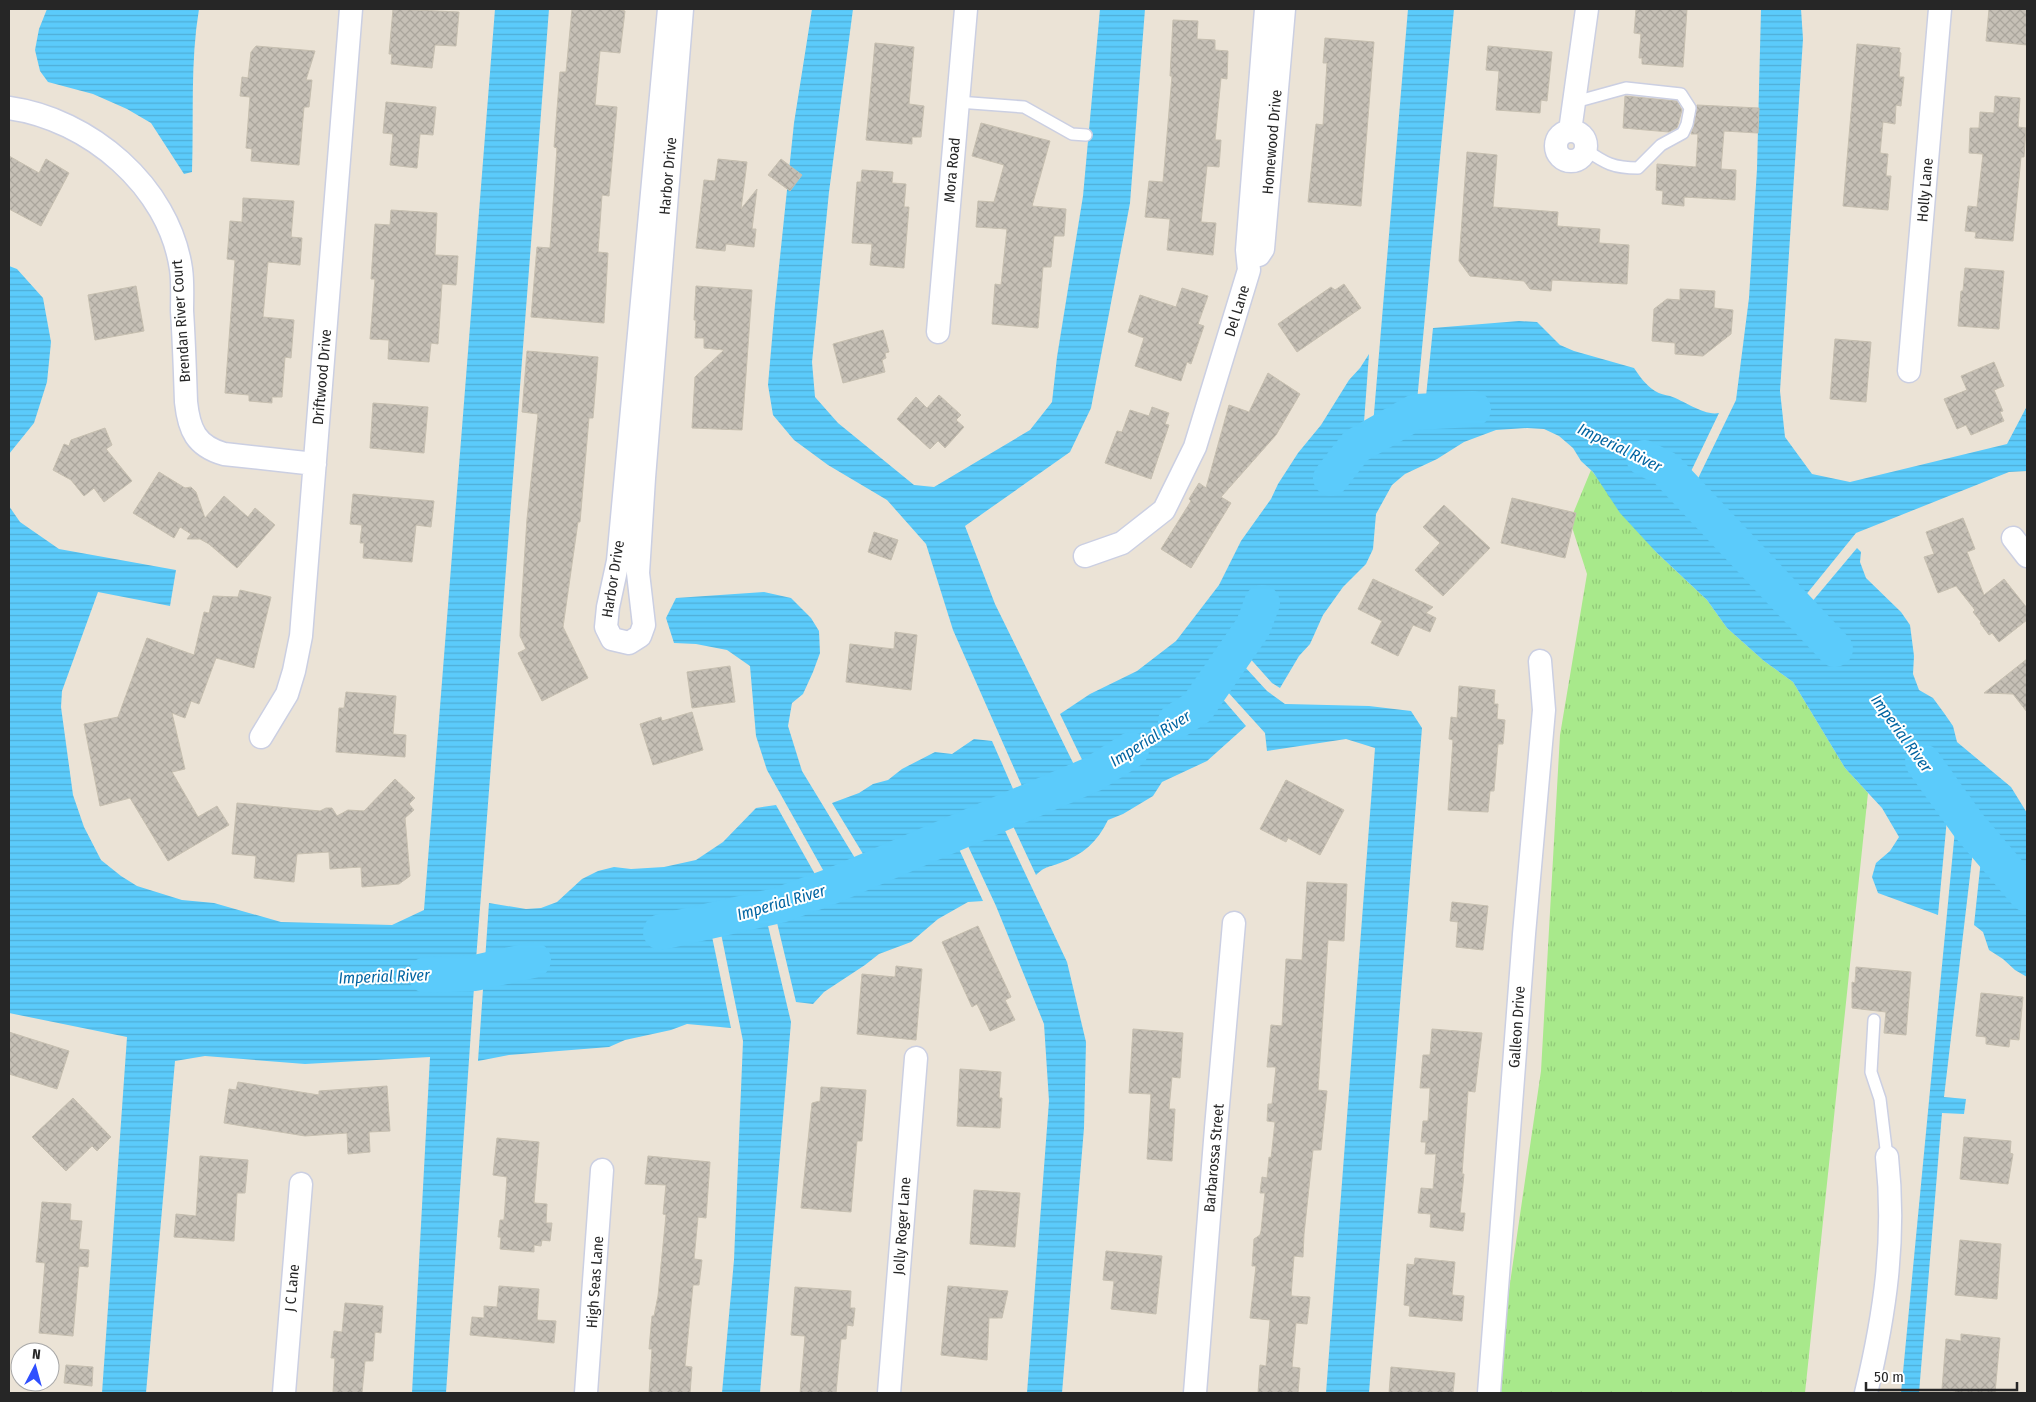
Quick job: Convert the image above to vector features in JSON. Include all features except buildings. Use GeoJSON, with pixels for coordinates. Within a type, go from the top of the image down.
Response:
{"type":"FeatureCollection","features":[{"type":"Feature","properties":{"kind":"street","name":"Driftwood Drive"},"geometry":{"type":"LineString","coordinates":[[261,738],[286,694],[294,671],[301,636],[351,9]]}},
{"type":"Feature","properties":{"kind":"street","name":"Harbor Drive"},"geometry":{"type":"LineString","coordinates":[[669,9],[618,561],[608,607],[606,627],[612,639],[629,643],[640,636],[644,625],[638,572],[682,9]]}},
{"type":"Feature","properties":{"kind":"street","name":"Mora Road"},"geometry":{"type":"LineString","coordinates":[[938,332],[966,9]]}},
{"type":"Feature","properties":{"kind":"street","name":"Del Lane"},"geometry":{"type":"LineString","coordinates":[[1085,556],[1122,543],[1164,510],[1195,447],[1249,270],[1247,250],[1266,9]]}},
{"type":"Feature","properties":{"kind":"street","name":"Homewood Drive"},"geometry":{"type":"LineString","coordinates":[[1249,270],[1263,249],[1284,9]]}},
{"type":"Feature","properties":{"kind":"street"},"geometry":{"type":"LineString","coordinates":[[1586,150],[1582,157],[1576,160],[1566,160],[1558,154],[1556,144],[1557,139],[1565,132],[1570,131],[1587,9]]}},
{"type":"Feature","properties":{"kind":"street","name":"Holly Lane"},"geometry":{"type":"LineString","coordinates":[[1910,371],[1940,9]]}},
{"type":"Feature","properties":{"kind":"street","name":"Brendan River Court"},"geometry":{"type":"LineString","coordinates":[[9,108],[44,115],[85,134],[104,146],[138,180],[157,207],[174,244],[181,269],[187,416],[190,426],[198,439],[212,451],[224,454],[315,464]]}},
{"type":"Feature","properties":{"kind":"street"},"geometry":{"type":"LineString","coordinates":[[2013,538],[2027,556]]}},
{"type":"Feature","properties":{"kind":"street","name":"Galleon Drive"},"geometry":{"type":"LineString","coordinates":[[1489,1393],[1524,934],[1544,710],[1540,661]]}},
{"type":"Feature","properties":{"kind":"street","name":"Barbarossa Street"},"geometry":{"type":"LineString","coordinates":[[1195,1393],[1234,923]]}},
{"type":"Feature","properties":{"kind":"street","name":"Jolly Roger Lane"},"geometry":{"type":"LineString","coordinates":[[889,1393],[916,1058]]}},
{"type":"Feature","properties":{"kind":"street"},"geometry":{"type":"LineString","coordinates":[[1866,1393],[1878,1342],[1889,1266],[1891,1229],[1887,1157]]}},
{"type":"Feature","properties":{"kind":"street","name":"High Seas Lane"},"geometry":{"type":"LineString","coordinates":[[586,1393],[602,1170]]}},
{"type":"Feature","properties":{"kind":"street","name":"J C Lane"},"geometry":{"type":"LineString","coordinates":[[284,1393],[301,1184]]}},
{"type":"Feature","properties":{"kind":"lane"},"geometry":{"type":"LineString","coordinates":[[1574,102],[1626,88],[1682,94],[1690,108],[1683,133],[1661,146],[1638,168],[1620,168],[1606,164],[1586,150]]}},
{"type":"Feature","properties":{"kind":"lane"},"geometry":{"type":"LineString","coordinates":[[958,102],[1024,107],[1072,134],[1086,135]]}},
{"type":"Feature","properties":{"kind":"lane"},"geometry":{"type":"LineString","coordinates":[[1874,1020],[1871,1072],[1880,1099],[1887,1157]]}},
{"type":"Feature","properties":{"kind":"green space"},"geometry":{"type":"Polygon","coordinates":[[[1591,470],[1656,552],[1707,600],[1727,628],[1764,661],[1793,682],[1845,768],[1868,793],[1805,1393],[1501,1393],[1496,1379],[1541,1071],[1560,735],[1587,574],[1570,521],[1591,470]]]}},
{"type":"Feature","properties":{"kind":"water"},"geometry":{"type":"Polygon","coordinates":[[[47,9],[199,9],[193,70],[192,172],[184,174],[151,123],[127,109],[93,94],[48,82],[40,71],[35,50],[39,29],[47,9]]]}},
{"type":"Feature","properties":{"kind":"water"},"geometry":{"type":"Polygon","coordinates":[[[495,9],[549,9],[475,973],[446,1393],[412,1393],[430,1057],[305,1064],[205,1056],[175,1061],[146,1393],[102,1393],[127,1037],[9,1013],[9,506],[20,522],[59,549],[176,570],[170,606],[98,592],[62,691],[61,707],[73,795],[84,827],[101,860],[137,886],[182,900],[214,903],[281,922],[392,925],[424,910],[495,9]]]}},
{"type":"Feature","properties":{"kind":"water"},"geometry":{"type":"Polygon","coordinates":[[[812,9],[853,9],[829,192],[812,362],[815,397],[838,423],[914,485],[934,487],[1030,430],[1052,402],[1057,357],[1083,196],[1100,9],[1145,9],[1130,203],[1091,408],[1070,452],[965,526],[995,604],[1081,779],[1029,802],[953,630],[926,544],[887,500],[828,465],[794,440],[773,415],[768,385],[775,305],[794,123],[812,9]]]}},
{"type":"Feature","properties":{"kind":"water"},"geometry":{"type":"Polygon","coordinates":[[[1408,9],[1454,9],[1416,412],[1372,437],[1408,9]]]}},
{"type":"Feature","properties":{"kind":"water"},"geometry":{"type":"Polygon","coordinates":[[[1761,9],[1801,9],[1803,39],[1780,391],[1785,437],[1812,474],[1850,482],[2007,444],[2027,406],[2027,471],[2009,472],[1856,533],[1796,607],[1690,495],[1736,400],[1749,298],[1757,169],[1761,9]]]}},
{"type":"Feature","properties":{"kind":"water"},"geometry":{"type":"Polygon","coordinates":[[[9,266],[17,269],[43,298],[51,342],[47,382],[34,423],[9,454],[9,266]]]}},
{"type":"Feature","properties":{"kind":"water"},"geometry":{"type":"Polygon","coordinates":[[[1519,321],[1537,322],[1560,345],[1574,351],[1634,368],[1652,389],[1659,393],[1676,398],[1707,412],[1719,413],[1682,490],[1682,500],[1789,614],[1794,617],[1800,616],[1857,548],[1861,552],[1860,562],[1866,578],[1901,612],[1910,625],[1914,656],[1913,674],[1919,690],[1933,698],[1944,713],[1953,726],[1957,742],[2011,787],[2027,813],[2027,977],[1989,950],[1983,932],[1974,925],[1984,831],[1964,802],[1959,799],[1953,800],[1948,808],[1938,915],[1878,893],[1872,877],[1876,863],[1890,851],[1899,837],[1882,808],[1845,768],[1793,682],[1764,661],[1727,628],[1707,600],[1656,552],[1620,513],[1593,472],[1581,461],[1573,448],[1559,436],[1544,429],[1527,428],[1496,430],[1464,442],[1437,459],[1405,474],[1392,485],[1376,514],[1373,549],[1366,564],[1343,587],[1323,615],[1310,644],[1299,656],[1280,688],[1272,683],[1238,645],[1232,645],[1228,648],[1214,667],[1208,682],[1246,726],[1207,761],[1162,782],[1153,796],[1123,814],[1108,820],[1094,841],[1076,856],[1045,868],[1036,875],[1006,811],[1002,807],[991,808],[967,818],[953,830],[953,836],[983,901],[968,902],[938,919],[911,942],[879,954],[824,992],[813,1004],[796,1002],[773,906],[770,901],[762,899],[716,909],[710,915],[709,922],[731,1028],[687,1024],[671,1030],[625,1040],[609,1047],[509,1055],[478,1061],[489,903],[526,909],[541,908],[557,902],[582,879],[598,871],[614,867],[631,869],[664,867],[696,860],[723,842],[756,808],[776,805],[825,892],[835,895],[846,892],[867,882],[872,872],[871,867],[832,803],[859,793],[873,784],[888,780],[902,769],[935,752],[952,754],[974,739],[992,741],[1021,807],[1025,811],[1033,811],[1087,787],[1090,781],[1089,774],[1060,714],[1090,694],[1137,671],[1176,641],[1219,585],[1241,541],[1271,499],[1278,484],[1298,453],[1321,425],[1349,380],[1369,354],[1363,436],[1366,444],[1371,447],[1420,421],[1424,416],[1433,328],[1519,321]]]}},
{"type":"Feature","properties":{"kind":"water"},"geometry":{"type":"Polygon","coordinates":[[[764,592],[791,598],[811,618],[819,631],[820,653],[803,694],[792,703],[788,726],[802,771],[864,873],[832,886],[767,770],[756,736],[750,666],[727,650],[696,644],[674,643],[666,618],[676,598],[764,592]]]}},
{"type":"Feature","properties":{"kind":"water"},"geometry":{"type":"Polygon","coordinates":[[[1234,655],[1267,691],[1285,704],[1369,706],[1411,711],[1422,728],[1369,1393],[1326,1393],[1375,748],[1346,739],[1267,751],[1265,733],[1217,680],[1234,655]]]}},
{"type":"Feature","properties":{"kind":"water"},"geometry":{"type":"Polygon","coordinates":[[[1957,809],[1975,833],[1944,1097],[1966,1099],[1964,1114],[1942,1113],[1919,1393],[1901,1393],[1957,809]]]}},
{"type":"Feature","properties":{"kind":"water"},"geometry":{"type":"Polygon","coordinates":[[[998,816],[1067,962],[1086,1042],[1084,1128],[1062,1393],[1027,1393],[1049,1101],[1044,1024],[996,906],[961,831],[998,816]]]}},
{"type":"Feature","properties":{"kind":"water"},"geometry":{"type":"Polygon","coordinates":[[[764,909],[791,1022],[760,1393],[722,1393],[734,1260],[743,1041],[718,919],[764,909]]]}},
{"type":"Feature","properties":{"kind":"waterway","name":"Imperial River"},"geometry":{"type":"LineString","coordinates":[[1331,478],[1356,446],[1416,412],[1473,409]]}},
{"type":"Feature","properties":{"kind":"waterway","name":"Imperial River"},"geometry":{"type":"LineString","coordinates":[[1644,458],[1666,469],[1835,649]]}},
{"type":"Feature","properties":{"kind":"waterway","name":"Imperial River"},"geometry":{"type":"LineString","coordinates":[[1176,721],[1197,708],[1253,627],[1262,603]]}},
{"type":"Feature","properties":{"kind":"waterway","name":"Imperial River"},"geometry":{"type":"LineString","coordinates":[[661,932],[780,905],[832,886],[1093,774],[1131,750]]}},
{"type":"Feature","properties":{"kind":"waterway","name":"Imperial River"},"geometry":{"type":"LineString","coordinates":[[1923,762],[1969,826],[2027,894]]}},
{"type":"Feature","properties":{"kind":"waterway","name":"Imperial River"},"geometry":{"type":"LineString","coordinates":[[426,975],[475,973],[533,960]]}}]}
